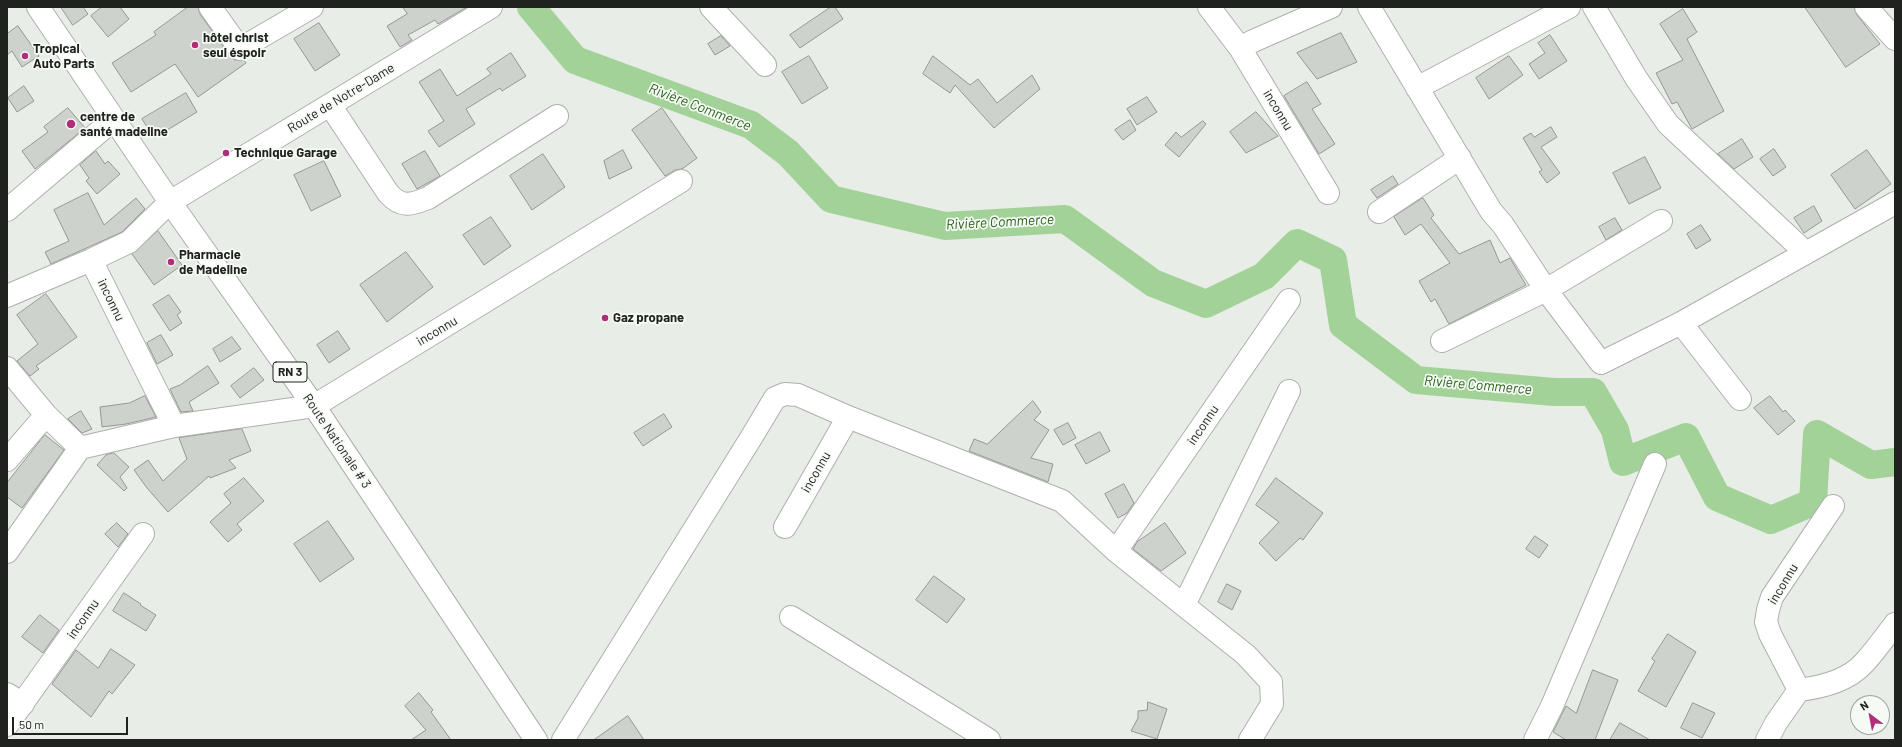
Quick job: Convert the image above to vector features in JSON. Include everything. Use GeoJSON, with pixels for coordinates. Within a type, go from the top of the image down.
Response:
{"type":"FeatureCollection","features":[{"type":"Feature","properties":{"kind":"street","name":"Route Nationale # 3"},"geometry":{"type":"LineString","coordinates":[[38,7],[113,120],[314,406],[536,740]]}},
{"type":"Feature","properties":{"kind":"street"},"geometry":{"type":"LineString","coordinates":[[210,7],[240,49],[312,7]]}},
{"type":"Feature","properties":{"kind":"street","name":"Route de Notre-Dame"},"geometry":{"type":"LineString","coordinates":[[7,296],[129,242],[170,202],[491,7]]}},
{"type":"Feature","properties":{"kind":"street"},"geometry":{"type":"LineString","coordinates":[[711,7],[765,65]]}},
{"type":"Feature","properties":{"kind":"street","name":"inconnu"},"geometry":{"type":"LineString","coordinates":[[1209,7],[1240,48],[1328,193]]}},
{"type":"Feature","properties":{"kind":"street"},"geometry":{"type":"LineString","coordinates":[[1240,48],[1253,40],[1331,7]]}},
{"type":"Feature","properties":{"kind":"street"},"geometry":{"type":"LineString","coordinates":[[1369,7],[1491,211],[1546,290],[1601,363],[1681,322],[1895,203]]}},
{"type":"Feature","properties":{"kind":"street"},"geometry":{"type":"LineString","coordinates":[[1417,88],[1569,7]]}},
{"type":"Feature","properties":{"kind":"street"},"geometry":{"type":"LineString","coordinates":[[1594,7],[1636,78],[1668,124],[1805,252]]}},
{"type":"Feature","properties":{"kind":"street"},"geometry":{"type":"LineString","coordinates":[[1866,7],[1895,39]]}},
{"type":"Feature","properties":{"kind":"street"},"geometry":{"type":"LineString","coordinates":[[330,105],[388,193],[395,202],[403,204],[415,204],[428,198],[557,116]]}},
{"type":"Feature","properties":{"kind":"street"},"geometry":{"type":"LineString","coordinates":[[7,210],[113,120]]}},
{"type":"Feature","properties":{"kind":"street"},"geometry":{"type":"LineString","coordinates":[[1379,212],[1460,158]]}},
{"type":"Feature","properties":{"kind":"street","name":"inconnu"},"geometry":{"type":"LineString","coordinates":[[80,448],[174,426],[314,406],[682,181]]}},
{"type":"Feature","properties":{"kind":"street"},"geometry":{"type":"LineString","coordinates":[[1442,341],[1546,290],[1661,220]]}},
{"type":"Feature","properties":{"kind":"street","name":"inconnu"},"geometry":{"type":"LineString","coordinates":[[91,260],[174,426]]}},
{"type":"Feature","properties":{"kind":"street","name":"inconnu"},"geometry":{"type":"LineString","coordinates":[[1116,551],[1289,300]]}},
{"type":"Feature","properties":{"kind":"street"},"geometry":{"type":"LineString","coordinates":[[1681,322],[1740,399]]}},
{"type":"Feature","properties":{"kind":"street"},"geometry":{"type":"LineString","coordinates":[[7,368],[46,415],[80,448],[7,552]]}},
{"type":"Feature","properties":{"kind":"street"},"geometry":{"type":"LineString","coordinates":[[1184,605],[1290,391]]}},
{"type":"Feature","properties":{"kind":"street"},"geometry":{"type":"LineString","coordinates":[[563,740],[774,398],[785,394],[798,395],[848,417],[1062,501],[1116,551],[1246,655],[1270,682],[1272,704],[1250,740]]}},
{"type":"Feature","properties":{"kind":"street"},"geometry":{"type":"LineString","coordinates":[[7,460],[46,415]]}},
{"type":"Feature","properties":{"kind":"street","name":"inconnu"},"geometry":{"type":"LineString","coordinates":[[785,527],[848,417]]}},
{"type":"Feature","properties":{"kind":"street"},"geometry":{"type":"LineString","coordinates":[[1535,740],[1552,706],[1655,464]]}},
{"type":"Feature","properties":{"kind":"street","name":"inconnu"},"geometry":{"type":"LineString","coordinates":[[1799,690],[1770,634],[1766,622],[1768,610],[1772,597],[1833,506]]}},
{"type":"Feature","properties":{"kind":"street","name":"inconnu"},"geometry":{"type":"LineString","coordinates":[[7,725],[15,699],[143,534]]}},
{"type":"Feature","properties":{"kind":"street"},"geometry":{"type":"LineString","coordinates":[[791,617],[989,740]]}},
{"type":"Feature","properties":{"kind":"street"},"geometry":{"type":"LineString","coordinates":[[1767,740],[1776,723],[1799,690],[1820,688],[1844,678],[1864,664],[1895,624]]}},
{"type":"Feature","properties":{"kind":"building"},"geometry":{"type":"Polygon","coordinates":[[[61,7],[83,7],[88,14],[73,25],[61,7]]]}},
{"type":"Feature","properties":{"kind":"building"},"geometry":{"type":"Polygon","coordinates":[[[102,7],[120,7],[129,19],[108,37],[91,16],[102,7]]]}},
{"type":"Feature","properties":{"kind":"building"},"geometry":{"type":"Polygon","coordinates":[[[188,7],[198,7],[200,14],[230,56],[235,60],[244,60],[246,63],[198,97],[175,64],[131,92],[112,63],[156,35],[154,32],[188,7]]]}},
{"type":"Feature","properties":{"kind":"building"},"geometry":{"type":"Polygon","coordinates":[[[403,7],[467,7],[438,24],[435,20],[408,35],[412,40],[400,47],[387,26],[407,14],[403,7]]]}},
{"type":"Feature","properties":{"kind":"building"},"geometry":{"type":"Polygon","coordinates":[[[831,7],[835,7],[843,19],[800,48],[790,35],[831,7]]]}},
{"type":"Feature","properties":{"kind":"building"},"geometry":{"type":"Polygon","coordinates":[[[1805,7],[1854,7],[1857,15],[1880,44],[1846,67],[1805,7]]]}},
{"type":"Feature","properties":{"kind":"building"},"geometry":{"type":"Polygon","coordinates":[[[1683,9],[1697,32],[1687,39],[1724,111],[1692,129],[1677,102],[1672,104],[1656,73],[1683,60],[1660,24],[1683,9]]]}},
{"type":"Feature","properties":{"kind":"building"},"geometry":{"type":"Polygon","coordinates":[[[319,23],[340,55],[315,71],[294,39],[319,23]]]}},
{"type":"Feature","properties":{"kind":"building"},"geometry":{"type":"Polygon","coordinates":[[[18,26],[39,56],[22,67],[12,51],[7,55],[7,34],[18,26]]]}},
{"type":"Feature","properties":{"kind":"building"},"geometry":{"type":"Polygon","coordinates":[[[1341,33],[1357,62],[1317,79],[1297,53],[1341,33]]]}},
{"type":"Feature","properties":{"kind":"building"},"geometry":{"type":"Polygon","coordinates":[[[1550,35],[1567,61],[1539,79],[1529,64],[1545,53],[1538,43],[1550,35]]]}},
{"type":"Feature","properties":{"kind":"building"},"geometry":{"type":"Polygon","coordinates":[[[721,36],[730,46],[715,55],[708,44],[721,36]]]}},
{"type":"Feature","properties":{"kind":"building"},"geometry":{"type":"Polygon","coordinates":[[[511,53],[526,76],[502,91],[500,88],[466,109],[475,124],[439,147],[428,131],[444,121],[419,82],[440,69],[457,96],[491,74],[487,69],[511,53]]]}},
{"type":"Feature","properties":{"kind":"building"},"geometry":{"type":"Polygon","coordinates":[[[809,56],[828,88],[802,104],[782,72],[809,56]]]}},
{"type":"Feature","properties":{"kind":"building"},"geometry":{"type":"Polygon","coordinates":[[[933,56],[970,85],[978,79],[997,103],[1032,75],[1040,89],[994,128],[955,85],[950,93],[923,74],[933,56]]]}},
{"type":"Feature","properties":{"kind":"building"},"geometry":{"type":"Polygon","coordinates":[[[1509,56],[1523,75],[1489,99],[1476,78],[1509,56]]]}},
{"type":"Feature","properties":{"kind":"building"},"geometry":{"type":"Polygon","coordinates":[[[1307,82],[1321,104],[1312,109],[1335,144],[1319,154],[1284,96],[1307,82]]]}},
{"type":"Feature","properties":{"kind":"building"},"geometry":{"type":"Polygon","coordinates":[[[24,86],[34,101],[17,112],[8,98],[24,86]]]}},
{"type":"Feature","properties":{"kind":"building"},"geometry":{"type":"Polygon","coordinates":[[[186,93],[197,112],[154,138],[142,119],[186,93]]]}},
{"type":"Feature","properties":{"kind":"building"},"geometry":{"type":"Polygon","coordinates":[[[1147,97],[1157,112],[1137,125],[1127,109],[1147,97]]]}},
{"type":"Feature","properties":{"kind":"building"},"geometry":{"type":"Polygon","coordinates":[[[68,108],[85,128],[35,169],[22,151],[48,132],[44,127],[68,108]]]}},
{"type":"Feature","properties":{"kind":"building"},"geometry":{"type":"Polygon","coordinates":[[[662,108],[697,158],[682,169],[675,170],[665,176],[632,130],[662,108]]]}},
{"type":"Feature","properties":{"kind":"building"},"geometry":{"type":"Polygon","coordinates":[[[1256,112],[1278,136],[1246,153],[1230,132],[1256,112]]]}},
{"type":"Feature","properties":{"kind":"building"},"geometry":{"type":"Polygon","coordinates":[[[1130,120],[1136,130],[1123,140],[1115,130],[1130,120]]]}},
{"type":"Feature","properties":{"kind":"building"},"geometry":{"type":"Polygon","coordinates":[[[1203,121],[1206,124],[1179,157],[1165,145],[1176,132],[1181,137],[1203,121]]]}},
{"type":"Feature","properties":{"kind":"building"},"geometry":{"type":"Polygon","coordinates":[[[1551,127],[1557,137],[1541,147],[1560,173],[1547,183],[1539,172],[1542,170],[1523,138],[1531,133],[1534,137],[1551,127]]]}},
{"type":"Feature","properties":{"kind":"building"},"geometry":{"type":"Polygon","coordinates":[[[1742,139],[1753,157],[1734,169],[1718,154],[1742,139]]]}},
{"type":"Feature","properties":{"kind":"building"},"geometry":{"type":"Polygon","coordinates":[[[1774,149],[1786,167],[1773,176],[1760,159],[1774,149]]]}},
{"type":"Feature","properties":{"kind":"building"},"geometry":{"type":"Polygon","coordinates":[[[623,150],[632,168],[609,179],[604,161],[623,150]]]}},
{"type":"Feature","properties":{"kind":"building"},"geometry":{"type":"Polygon","coordinates":[[[1867,150],[1891,184],[1855,209],[1831,175],[1867,150]]]}},
{"type":"Feature","properties":{"kind":"building"},"geometry":{"type":"Polygon","coordinates":[[[96,151],[105,164],[108,161],[120,174],[97,194],[86,181],[89,178],[80,165],[96,151]]]}},
{"type":"Feature","properties":{"kind":"building"},"geometry":{"type":"Polygon","coordinates":[[[425,151],[440,176],[417,189],[402,164],[425,151]]]}},
{"type":"Feature","properties":{"kind":"building"},"geometry":{"type":"Polygon","coordinates":[[[543,154],[565,187],[532,210],[510,176],[543,154]]]}},
{"type":"Feature","properties":{"kind":"building"},"geometry":{"type":"Polygon","coordinates":[[[1645,157],[1661,188],[1629,204],[1613,173],[1645,157]]]}},
{"type":"Feature","properties":{"kind":"building"},"geometry":{"type":"Polygon","coordinates":[[[324,161],[341,196],[311,211],[294,175],[324,161]]]}},
{"type":"Feature","properties":{"kind":"building"},"geometry":{"type":"Polygon","coordinates":[[[1393,176],[1398,184],[1377,198],[1371,190],[1393,176]]]}},
{"type":"Feature","properties":{"kind":"building"},"geometry":{"type":"Polygon","coordinates":[[[88,193],[104,225],[136,198],[145,209],[122,232],[51,264],[45,252],[69,241],[54,210],[88,193]]]}},
{"type":"Feature","properties":{"kind":"building"},"geometry":{"type":"Polygon","coordinates":[[[1423,198],[1434,215],[1431,218],[1459,254],[1490,240],[1500,263],[1510,258],[1526,285],[1449,324],[1435,299],[1431,302],[1419,281],[1450,263],[1421,224],[1405,235],[1394,217],[1423,198]]]}},
{"type":"Feature","properties":{"kind":"building"},"geometry":{"type":"Polygon","coordinates":[[[1814,206],[1822,221],[1804,233],[1794,218],[1814,206]]]}},
{"type":"Feature","properties":{"kind":"building"},"geometry":{"type":"Polygon","coordinates":[[[491,217],[511,246],[484,265],[463,235],[491,217]]]}},
{"type":"Feature","properties":{"kind":"building"},"geometry":{"type":"Polygon","coordinates":[[[1615,218],[1622,230],[1606,240],[1599,227],[1615,218]]]}},
{"type":"Feature","properties":{"kind":"building"},"geometry":{"type":"Polygon","coordinates":[[[1701,225],[1711,240],[1696,249],[1687,234],[1701,225]]]}},
{"type":"Feature","properties":{"kind":"building"},"geometry":{"type":"Polygon","coordinates":[[[158,231],[182,265],[154,285],[132,254],[158,231]]]}},
{"type":"Feature","properties":{"kind":"building"},"geometry":{"type":"Polygon","coordinates":[[[406,252],[433,287],[387,322],[360,285],[406,252]]]}},
{"type":"Feature","properties":{"kind":"building"},"geometry":{"type":"Polygon","coordinates":[[[46,294],[77,337],[36,366],[39,369],[30,376],[17,361],[38,344],[17,315],[46,294]]]}},
{"type":"Feature","properties":{"kind":"building"},"geometry":{"type":"Polygon","coordinates":[[[169,295],[181,312],[177,315],[182,323],[170,331],[153,305],[169,295]]]}},
{"type":"Feature","properties":{"kind":"building"},"geometry":{"type":"Polygon","coordinates":[[[338,331],[350,349],[329,363],[317,345],[338,331]]]}},
{"type":"Feature","properties":{"kind":"building"},"geometry":{"type":"Polygon","coordinates":[[[161,335],[173,355],[157,364],[147,343],[161,335]]]}},
{"type":"Feature","properties":{"kind":"building"},"geometry":{"type":"Polygon","coordinates":[[[232,337],[241,349],[220,362],[213,349],[232,337]]]}},
{"type":"Feature","properties":{"kind":"building"},"geometry":{"type":"Polygon","coordinates":[[[208,366],[219,383],[189,402],[193,411],[181,412],[170,389],[180,385],[208,366]]]}},
{"type":"Feature","properties":{"kind":"building"},"geometry":{"type":"Polygon","coordinates":[[[254,368],[264,380],[240,398],[231,386],[254,368]]]}},
{"type":"Feature","properties":{"kind":"building"},"geometry":{"type":"Polygon","coordinates":[[[145,396],[156,417],[126,424],[102,427],[100,407],[129,403],[145,396]]]}},
{"type":"Feature","properties":{"kind":"building"},"geometry":{"type":"Polygon","coordinates":[[[1770,396],[1783,412],[1785,410],[1795,421],[1778,435],[1754,408],[1770,396]]]}},
{"type":"Feature","properties":{"kind":"building"},"geometry":{"type":"Polygon","coordinates":[[[1033,401],[1041,412],[1034,420],[1049,430],[1031,458],[1053,464],[1048,482],[969,451],[974,439],[987,444],[1033,401]]]}},
{"type":"Feature","properties":{"kind":"building"},"geometry":{"type":"Polygon","coordinates":[[[81,411],[92,429],[82,433],[68,419],[81,411]]]}},
{"type":"Feature","properties":{"kind":"building"},"geometry":{"type":"Polygon","coordinates":[[[664,414],[672,427],[643,446],[634,433],[664,414]]]}},
{"type":"Feature","properties":{"kind":"building"},"geometry":{"type":"Polygon","coordinates":[[[1068,423],[1076,438],[1063,445],[1054,430],[1068,423]]]}},
{"type":"Feature","properties":{"kind":"building"},"geometry":{"type":"Polygon","coordinates":[[[242,429],[251,451],[229,460],[236,468],[210,478],[209,476],[168,512],[147,488],[134,470],[148,460],[163,481],[187,459],[179,438],[242,429]]]}},
{"type":"Feature","properties":{"kind":"building"},"geometry":{"type":"Polygon","coordinates":[[[1100,432],[1110,451],[1086,464],[1075,445],[1100,432]]]}},
{"type":"Feature","properties":{"kind":"building"},"geometry":{"type":"Polygon","coordinates":[[[45,435],[64,450],[22,508],[7,497],[7,483],[45,435]]]}},
{"type":"Feature","properties":{"kind":"building"},"geometry":{"type":"Polygon","coordinates":[[[114,453],[129,467],[120,477],[127,488],[124,491],[97,465],[106,455],[114,453]]]}},
{"type":"Feature","properties":{"kind":"building"},"geometry":{"type":"Polygon","coordinates":[[[244,478],[264,501],[237,524],[242,530],[228,542],[210,522],[231,503],[224,494],[244,478]]]}},
{"type":"Feature","properties":{"kind":"building"},"geometry":{"type":"Polygon","coordinates":[[[1276,478],[1323,513],[1303,540],[1300,538],[1276,561],[1259,543],[1279,522],[1256,505],[1276,478]]]}},
{"type":"Feature","properties":{"kind":"building"},"geometry":{"type":"Polygon","coordinates":[[[1124,484],[1134,503],[1127,513],[1118,518],[1105,494],[1124,484]]]}},
{"type":"Feature","properties":{"kind":"building"},"geometry":{"type":"Polygon","coordinates":[[[328,521],[354,559],[320,582],[294,544],[328,521]]]}},
{"type":"Feature","properties":{"kind":"building"},"geometry":{"type":"Polygon","coordinates":[[[117,523],[128,534],[118,547],[105,534],[117,523]]]}},
{"type":"Feature","properties":{"kind":"building"},"geometry":{"type":"Polygon","coordinates":[[[1165,523],[1186,553],[1161,571],[1133,549],[1137,542],[1165,523]]]}},
{"type":"Feature","properties":{"kind":"building"},"geometry":{"type":"Polygon","coordinates":[[[1535,536],[1548,545],[1539,558],[1526,549],[1535,536]]]}},
{"type":"Feature","properties":{"kind":"building"},"geometry":{"type":"Polygon","coordinates":[[[934,576],[965,599],[947,623],[916,600],[934,576]]]}},
{"type":"Feature","properties":{"kind":"building"},"geometry":{"type":"Polygon","coordinates":[[[1227,584],[1241,591],[1232,610],[1218,602],[1227,584]]]}},
{"type":"Feature","properties":{"kind":"building"},"geometry":{"type":"Polygon","coordinates":[[[124,593],[156,615],[146,631],[113,611],[124,593]]]}},
{"type":"Feature","properties":{"kind":"building"},"geometry":{"type":"Polygon","coordinates":[[[40,615],[59,630],[43,653],[22,637],[40,615]]]}},
{"type":"Feature","properties":{"kind":"building"},"geometry":{"type":"Polygon","coordinates":[[[1668,634],[1696,652],[1666,707],[1638,691],[1655,661],[1652,659],[1668,634]]]}},
{"type":"Feature","properties":{"kind":"building"},"geometry":{"type":"Polygon","coordinates":[[[111,649],[135,665],[112,694],[109,691],[91,717],[52,684],[76,650],[98,668],[111,649]]]}},
{"type":"Feature","properties":{"kind":"building"},"geometry":{"type":"Polygon","coordinates":[[[1593,670],[1618,680],[1595,740],[1566,740],[1553,732],[1566,706],[1576,713],[1593,670]]]}},
{"type":"Feature","properties":{"kind":"building"},"geometry":{"type":"Polygon","coordinates":[[[419,693],[433,710],[431,712],[451,740],[411,740],[426,730],[405,706],[419,693]]]}},
{"type":"Feature","properties":{"kind":"building"},"geometry":{"type":"Polygon","coordinates":[[[1148,702],[1167,709],[1157,739],[1131,731],[1138,718],[1138,711],[1147,710],[1148,702]]]}},
{"type":"Feature","properties":{"kind":"building"},"geometry":{"type":"Polygon","coordinates":[[[1693,703],[1715,713],[1702,738],[1681,728],[1693,703]]]}},
{"type":"Feature","properties":{"kind":"building"},"geometry":{"type":"Polygon","coordinates":[[[628,716],[644,740],[594,740],[628,716]]]}},
{"type":"Feature","properties":{"kind":"building"},"geometry":{"type":"Polygon","coordinates":[[[1620,723],[1650,740],[1610,740],[1620,723]]]}},
{"type":"Feature","properties":{"kind":"waterway","name":"Rivière Commerce"},"geometry":{"type":"LineString","coordinates":[[531,7],[575,60],[751,125],[788,153],[831,199],[945,226],[1065,219],[1153,283],[1206,304],[1264,276],[1297,243],[1333,260],[1343,325],[1416,380],[1554,392],[1593,392],[1615,430],[1623,462],[1686,437],[1717,497],[1771,520],[1813,502],[1817,434],[1871,465],[1895,462]]}},
{"type":"Feature","properties":{"kind":"place","name":"hôtel christ seul éspoir"},"geometry":{"type":"Point","coordinates":[195,45]}},
{"type":"Feature","properties":{"kind":"place","name":"Tropical Auto Parts"},"geometry":{"type":"Point","coordinates":[25,56]}},
{"type":"Feature","properties":{"kind":"place","name":"centre de santé madeline"},"geometry":{"type":"Point","coordinates":[71,124]}},
{"type":"Feature","properties":{"kind":"place","name":"Technique Garage"},"geometry":{"type":"Point","coordinates":[226,153]}},
{"type":"Feature","properties":{"kind":"place","name":"Pharmacie de Madeline"},"geometry":{"type":"Point","coordinates":[171,262]}},
{"type":"Feature","properties":{"kind":"place","name":"Gaz propane"},"geometry":{"type":"Point","coordinates":[605,318]}}]}
